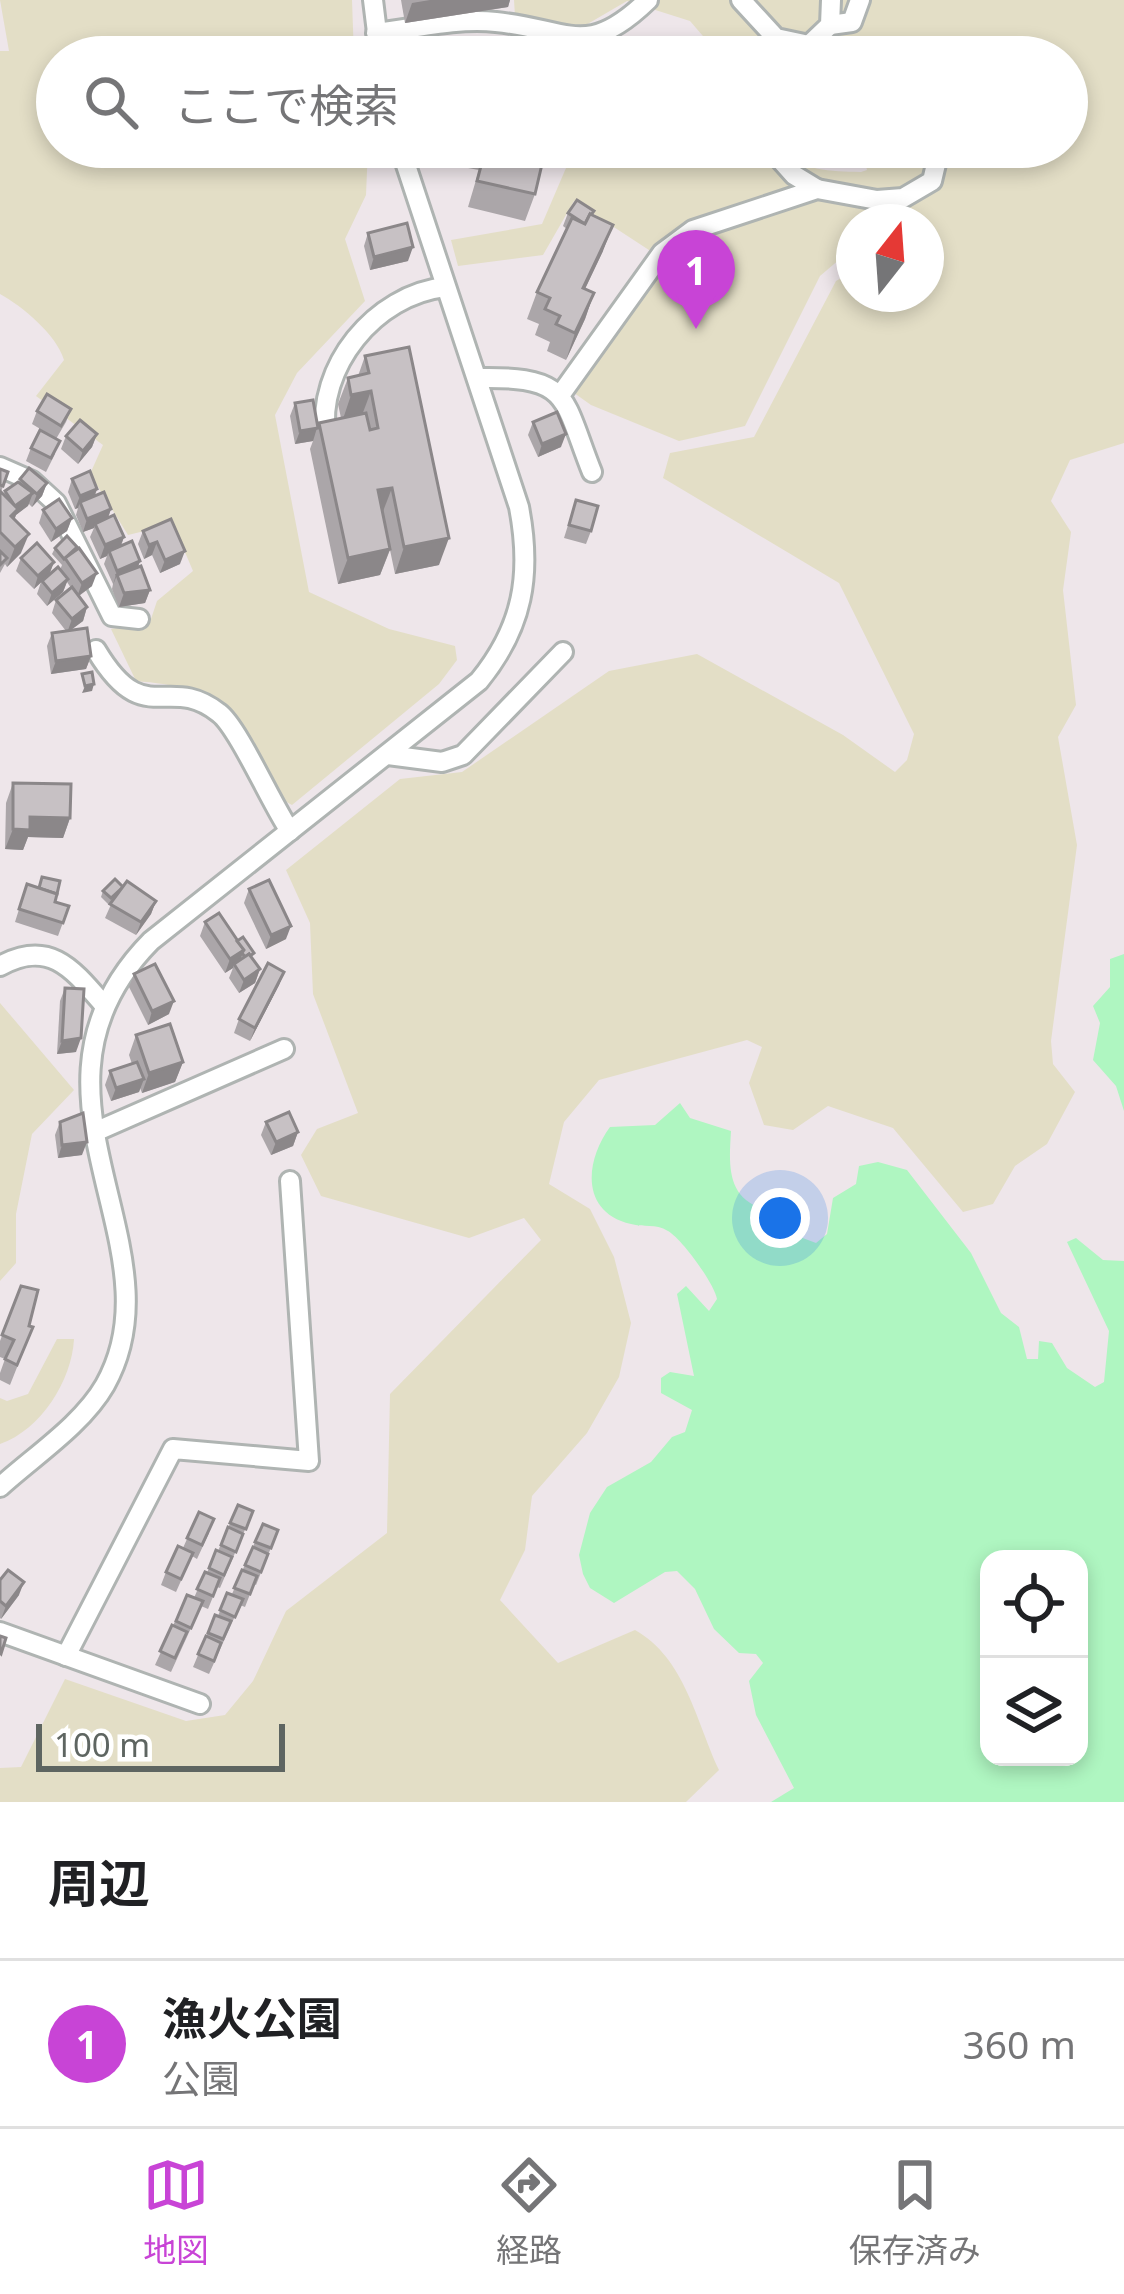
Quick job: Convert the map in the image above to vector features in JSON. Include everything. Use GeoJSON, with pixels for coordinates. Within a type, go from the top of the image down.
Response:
{"type":"FeatureCollection","features":[{"type":"Feature","properties":{"kind":"street"},"geometry":{"type":"LineString","coordinates":[[373,0],[376,36]]}},
{"type":"Feature","properties":{"kind":"street"},"geometry":{"type":"LineString","coordinates":[[600,36],[619,28],[648,0]]}},
{"type":"Feature","properties":{"kind":"street"},"geometry":{"type":"LineString","coordinates":[[741,0],[774,36]]}},
{"type":"Feature","properties":{"kind":"street"},"geometry":{"type":"LineString","coordinates":[[830,25],[831,0]]}},
{"type":"Feature","properties":{"kind":"street"},"geometry":{"type":"LineString","coordinates":[[818,36],[830,25],[851,22],[860,0]]}},
{"type":"Feature","properties":{"kind":"street"},"geometry":{"type":"LineString","coordinates":[[376,33],[463,21],[579,36]]}},
{"type":"Feature","properties":{"kind":"street"},"geometry":{"type":"LineString","coordinates":[[0,1486],[97,1398],[118,1357],[125,1304],[89,1067],[103,1004],[151,941],[478,681],[498,657],[521,606],[527,550],[519,507],[407,168]]}},
{"type":"Feature","properties":{"kind":"street"},"geometry":{"type":"LineString","coordinates":[[788,168],[817,189],[878,200],[903,198],[932,181],[935,168]]}},
{"type":"Feature","properties":{"kind":"street"},"geometry":{"type":"LineString","coordinates":[[561,394],[662,253],[680,238],[707,223],[817,189]]}},
{"type":"Feature","properties":{"kind":"street"},"geometry":{"type":"LineString","coordinates":[[326,437],[322,409],[342,358],[367,326],[401,298],[445,287]]}},
{"type":"Feature","properties":{"kind":"street"},"geometry":{"type":"LineString","coordinates":[[477,378],[527,380],[561,394],[575,417],[592,472]]}},
{"type":"Feature","properties":{"kind":"street"},"geometry":{"type":"LineString","coordinates":[[0,467],[46,490],[112,616],[139,619]]}},
{"type":"Feature","properties":{"kind":"street"},"geometry":{"type":"LineString","coordinates":[[96,650],[117,685],[130,692],[197,702],[225,717],[290,831]]}},
{"type":"Feature","properties":{"kind":"street"},"geometry":{"type":"LineString","coordinates":[[388,755],[415,762],[463,755],[563,652]]}},
{"type":"Feature","properties":{"kind":"street"},"geometry":{"type":"LineString","coordinates":[[0,966],[31,952],[54,956],[103,1004]]}},
{"type":"Feature","properties":{"kind":"street"},"geometry":{"type":"LineString","coordinates":[[97,1131],[284,1049]]}},
{"type":"Feature","properties":{"kind":"street"},"geometry":{"type":"LineString","coordinates":[[66,1656],[173,1449],[309,1461],[290,1181]]}},
{"type":"Feature","properties":{"kind":"street"},"geometry":{"type":"LineString","coordinates":[[0,1632],[200,1704]]}},
{"type":"Feature","properties":{"kind":"shaded area"},"geometry":{"type":"Polygon","coordinates":[[[0,0],[352,0],[353,36],[36,36],[36,168],[367,168],[366,195],[345,239],[365,301],[297,373],[275,415],[309,592],[389,629],[455,646],[457,660],[439,684],[292,805],[279,798],[228,714],[194,692],[136,681],[111,629],[150,622],[157,601],[193,571],[173,524],[128,535],[90,474],[103,445],[36,396],[64,360],[38,322],[0,294],[0,51],[9,51],[0,0]]]}},
{"type":"Feature","properties":{"kind":"shaded area"},"geometry":{"type":"Polygon","coordinates":[[[514,0],[1124,0],[1124,443],[1070,460],[1051,501],[1071,532],[1063,590],[1076,705],[1058,737],[1077,845],[1051,1041],[1053,1064],[1075,1092],[1047,1144],[1015,1166],[993,1204],[963,1212],[893,1128],[828,1106],[793,1130],[764,1125],[749,1083],[762,1047],[747,1040],[599,1080],[564,1122],[549,1184],[590,1209],[614,1257],[631,1323],[619,1377],[587,1433],[532,1496],[525,1550],[500,1600],[558,1663],[635,1630],[666,1657],[687,1692],[719,1770],[686,1802],[0,1802],[0,1768],[21,1767],[65,1679],[186,1721],[225,1715],[253,1681],[286,1611],[387,1533],[390,1394],[541,1240],[524,1218],[469,1238],[321,1196],[301,1155],[317,1129],[358,1113],[313,994],[310,923],[286,870],[400,779],[462,772],[609,671],[697,654],[843,735],[895,772],[907,760],[914,734],[839,583],[663,478],[670,453],[754,437],[836,281],[836,312],[944,312],[944,204],[872,204],[868,188],[868,204],[836,204],[836,262],[820,276],[745,426],[679,441],[591,405],[560,383],[652,252],[574,201],[543,255],[458,266],[451,240],[542,224],[566,168],[861,172],[866,168],[1088,168],[1088,36],[703,36],[690,21],[627,1],[579,29],[515,16],[514,0]]]}},
{"type":"Feature","properties":{"kind":"shaded area"},"geometry":{"type":"Polygon","coordinates":[[[1124,954],[1124,1111],[1116,1086],[1093,1060],[1100,1023],[1093,1006],[1110,987],[1110,959],[1124,954]]]}},
{"type":"Feature","properties":{"kind":"shaded area"},"geometry":{"type":"Polygon","coordinates":[[[0,1003],[74,1090],[32,1134],[16,1214],[16,1263],[0,1281],[0,1003]]]}},
{"type":"Feature","properties":{"kind":"shaded area"},"geometry":{"type":"Polygon","coordinates":[[[680,1103],[690,1118],[731,1131],[730,1167],[736,1188],[763,1209],[764,1225],[787,1245],[800,1237],[816,1243],[827,1234],[833,1198],[856,1184],[859,1166],[878,1162],[907,1170],[971,1253],[1001,1313],[1019,1327],[1027,1359],[1038,1359],[1039,1341],[1052,1343],[1067,1368],[1095,1387],[1104,1382],[1109,1331],[1067,1242],[1076,1238],[1103,1260],[1124,1261],[1124,1802],[771,1802],[794,1788],[756,1715],[749,1681],[763,1663],[756,1654],[739,1653],[714,1629],[695,1589],[677,1571],[665,1572],[614,1603],[590,1588],[579,1555],[590,1513],[607,1487],[651,1462],[672,1437],[685,1432],[692,1410],[661,1393],[661,1378],[670,1372],[694,1376],[677,1294],[686,1286],[709,1311],[717,1299],[704,1273],[674,1236],[659,1227],[614,1218],[595,1197],[592,1169],[610,1127],[655,1125],[680,1103]]]}},
{"type":"Feature","properties":{"kind":"shaded area"},"geometry":{"type":"Polygon","coordinates":[[[57,1339],[74,1339],[61,1387],[29,1427],[0,1444],[0,1398],[7,1401],[28,1394],[57,1339]]]}},
{"type":"Feature","properties":{"kind":"building"},"geometry":{"type":"Polygon","coordinates":[[[480,168],[541,168],[535,194],[477,181],[480,168]]]}},
{"type":"Feature","properties":{"kind":"building"},"geometry":{"type":"Polygon","coordinates":[[[577,200],[594,211],[585,224],[568,213],[577,200]]]}},
{"type":"Feature","properties":{"kind":"building"},"geometry":{"type":"Polygon","coordinates":[[[590,214],[613,225],[583,288],[594,293],[575,333],[556,324],[560,316],[545,309],[550,298],[537,292],[572,218],[585,224],[590,214]]]}},
{"type":"Feature","properties":{"kind":"building"},"geometry":{"type":"Polygon","coordinates":[[[407,223],[413,247],[374,257],[368,233],[407,223]]]}},
{"type":"Feature","properties":{"kind":"building"},"geometry":{"type":"Polygon","coordinates":[[[409,347],[449,538],[404,547],[392,488],[378,490],[390,549],[348,558],[319,423],[366,413],[370,430],[378,428],[371,391],[351,395],[348,378],[369,373],[365,356],[409,347]]]}},
{"type":"Feature","properties":{"kind":"building"},"geometry":{"type":"Polygon","coordinates":[[[47,394],[71,409],[61,426],[37,411],[47,394]]]}},
{"type":"Feature","properties":{"kind":"building"},"geometry":{"type":"Polygon","coordinates":[[[313,400],[318,428],[300,431],[295,403],[313,400]]]}},
{"type":"Feature","properties":{"kind":"building"},"geometry":{"type":"Polygon","coordinates":[[[557,412],[566,434],[542,444],[533,422],[557,412]]]}},
{"type":"Feature","properties":{"kind":"building"},"geometry":{"type":"Polygon","coordinates":[[[80,420],[97,434],[83,451],[66,436],[80,420]]]}},
{"type":"Feature","properties":{"kind":"building"},"geometry":{"type":"Polygon","coordinates":[[[40,430],[60,441],[51,458],[31,448],[40,430]]]}},
{"type":"Feature","properties":{"kind":"building"},"geometry":{"type":"Polygon","coordinates":[[[29,468],[47,483],[37,494],[20,479],[29,468]]]}},
{"type":"Feature","properties":{"kind":"building"},"geometry":{"type":"Polygon","coordinates":[[[90,471],[97,489],[80,496],[72,479],[90,471]]]}},
{"type":"Feature","properties":{"kind":"building"},"geometry":{"type":"Polygon","coordinates":[[[18,482],[33,493],[15,506],[5,491],[18,482]]]}},
{"type":"Feature","properties":{"kind":"building"},"geometry":{"type":"Polygon","coordinates":[[[0,491],[18,509],[11,516],[29,534],[15,547],[0,532],[0,491]]]}},
{"type":"Feature","properties":{"kind":"building"},"geometry":{"type":"Polygon","coordinates":[[[104,492],[111,509],[87,519],[80,502],[104,492]]]}},
{"type":"Feature","properties":{"kind":"building"},"geometry":{"type":"Polygon","coordinates":[[[59,499],[72,518],[56,529],[43,510],[59,499]]]}},
{"type":"Feature","properties":{"kind":"building"},"geometry":{"type":"Polygon","coordinates":[[[576,500],[598,506],[591,531],[569,525],[576,500]]]}},
{"type":"Feature","properties":{"kind":"building"},"geometry":{"type":"Polygon","coordinates":[[[114,515],[124,537],[105,545],[95,524],[114,515]]]}},
{"type":"Feature","properties":{"kind":"building"},"geometry":{"type":"Polygon","coordinates":[[[171,519],[185,551],[165,560],[157,542],[149,545],[143,531],[171,519]]]}},
{"type":"Feature","properties":{"kind":"building"},"geometry":{"type":"Polygon","coordinates":[[[67,536],[77,547],[64,559],[55,548],[67,536]]]}},
{"type":"Feature","properties":{"kind":"building"},"geometry":{"type":"Polygon","coordinates":[[[132,541],[140,561],[117,571],[109,551],[132,541]]]}},
{"type":"Feature","properties":{"kind":"building"},"geometry":{"type":"Polygon","coordinates":[[[37,543],[54,562],[38,576],[21,558],[37,543]]]}},
{"type":"Feature","properties":{"kind":"building"},"geometry":{"type":"Polygon","coordinates":[[[79,548],[97,573],[82,583],[65,558],[79,548]]]}},
{"type":"Feature","properties":{"kind":"building"},"geometry":{"type":"Polygon","coordinates":[[[141,566],[150,590],[124,593],[117,575],[141,566]]]}},
{"type":"Feature","properties":{"kind":"building"},"geometry":{"type":"Polygon","coordinates":[[[58,567],[68,579],[52,593],[42,581],[58,567]]]}},
{"type":"Feature","properties":{"kind":"building"},"geometry":{"type":"Polygon","coordinates":[[[72,587],[87,607],[72,619],[56,600],[72,587]]]}},
{"type":"Feature","properties":{"kind":"building"},"geometry":{"type":"Polygon","coordinates":[[[87,628],[91,656],[56,661],[52,633],[87,628]]]}},
{"type":"Feature","properties":{"kind":"building"},"geometry":{"type":"Polygon","coordinates":[[[92,672],[94,684],[85,686],[82,674],[92,672]]]}},
{"type":"Feature","properties":{"kind":"building"},"geometry":{"type":"Polygon","coordinates":[[[13,783],[71,784],[70,818],[30,817],[30,830],[13,829],[13,783]]]}},
{"type":"Feature","properties":{"kind":"building"},"geometry":{"type":"Polygon","coordinates":[[[42,877],[60,881],[57,894],[39,888],[42,877]]]}},
{"type":"Feature","properties":{"kind":"building"},"geometry":{"type":"Polygon","coordinates":[[[115,879],[123,887],[111,898],[103,891],[115,879]]]}},
{"type":"Feature","properties":{"kind":"building"},"geometry":{"type":"Polygon","coordinates":[[[269,880],[291,926],[271,935],[249,889],[269,880]]]}},
{"type":"Feature","properties":{"kind":"building"},"geometry":{"type":"Polygon","coordinates":[[[127,881],[156,901],[141,922],[110,904],[127,881]]]}},
{"type":"Feature","properties":{"kind":"building"},"geometry":{"type":"Polygon","coordinates":[[[27,884],[57,894],[55,902],[69,906],[63,923],[19,909],[27,884]]]}},
{"type":"Feature","properties":{"kind":"building"},"geometry":{"type":"Polygon","coordinates":[[[219,913],[244,950],[230,959],[205,922],[219,913]]]}},
{"type":"Feature","properties":{"kind":"building"},"geometry":{"type":"Polygon","coordinates":[[[243,937],[254,953],[250,956],[245,957],[237,941],[243,937]]]}},
{"type":"Feature","properties":{"kind":"building"},"geometry":{"type":"Polygon","coordinates":[[[249,954],[260,969],[244,980],[234,964],[249,954]]]}},
{"type":"Feature","properties":{"kind":"building"},"geometry":{"type":"Polygon","coordinates":[[[268,963],[284,972],[255,1028],[239,1019],[268,963]]]}},
{"type":"Feature","properties":{"kind":"building"},"geometry":{"type":"Polygon","coordinates":[[[155,964],[174,1001],[152,1011],[134,974],[155,964]]]}},
{"type":"Feature","properties":{"kind":"building"},"geometry":{"type":"Polygon","coordinates":[[[65,988],[84,989],[81,1038],[62,1041],[65,988]]]}},
{"type":"Feature","properties":{"kind":"building"},"geometry":{"type":"Polygon","coordinates":[[[170,1024],[183,1062],[149,1073],[136,1035],[170,1024]]]}},
{"type":"Feature","properties":{"kind":"building"},"geometry":{"type":"Polygon","coordinates":[[[137,1062],[144,1079],[116,1088],[110,1071],[137,1062]]]}},
{"type":"Feature","properties":{"kind":"building"},"geometry":{"type":"Polygon","coordinates":[[[289,1112],[298,1132],[276,1142],[266,1122],[289,1112]]]}},
{"type":"Feature","properties":{"kind":"building"},"geometry":{"type":"Polygon","coordinates":[[[83,1113],[87,1142],[62,1145],[60,1122],[83,1113]]]}},
{"type":"Feature","properties":{"kind":"building"},"geometry":{"type":"Polygon","coordinates":[[[21,1286],[38,1290],[29,1326],[33,1327],[17,1365],[5,1359],[14,1340],[2,1335],[21,1286]]]}},
{"type":"Feature","properties":{"kind":"building"},"geometry":{"type":"Polygon","coordinates":[[[238,1505],[253,1511],[246,1529],[230,1523],[238,1505]]]}},
{"type":"Feature","properties":{"kind":"building"},"geometry":{"type":"Polygon","coordinates":[[[199,1512],[214,1519],[202,1545],[187,1538],[199,1512]]]}},
{"type":"Feature","properties":{"kind":"building"},"geometry":{"type":"Polygon","coordinates":[[[263,1524],[278,1530],[271,1548],[255,1542],[263,1524]]]}},
{"type":"Feature","properties":{"kind":"building"},"geometry":{"type":"Polygon","coordinates":[[[228,1527],[243,1534],[236,1552],[221,1545],[228,1527]]]}},
{"type":"Feature","properties":{"kind":"building"},"geometry":{"type":"Polygon","coordinates":[[[178,1546],[193,1553],[181,1579],[166,1572],[178,1546]]]}},
{"type":"Feature","properties":{"kind":"building"},"geometry":{"type":"Polygon","coordinates":[[[253,1547],[268,1554],[261,1572],[245,1565],[253,1547]]]}},
{"type":"Feature","properties":{"kind":"building"},"geometry":{"type":"Polygon","coordinates":[[[216,1550],[232,1557],[224,1575],[209,1568],[216,1550]]]}},
{"type":"Feature","properties":{"kind":"building"},"geometry":{"type":"Polygon","coordinates":[[[8,1570],[24,1582],[6,1606],[0,1601],[0,1580],[8,1570]]]}},
{"type":"Feature","properties":{"kind":"building"},"geometry":{"type":"Polygon","coordinates":[[[242,1570],[257,1576],[250,1594],[234,1588],[242,1570]]]}},
{"type":"Feature","properties":{"kind":"building"},"geometry":{"type":"Polygon","coordinates":[[[205,1572],[220,1578],[213,1596],[197,1589],[205,1572]]]}},
{"type":"Feature","properties":{"kind":"building"},"geometry":{"type":"Polygon","coordinates":[[[227,1593],[243,1599],[235,1617],[220,1610],[227,1593]]]}},
{"type":"Feature","properties":{"kind":"building"},"geometry":{"type":"Polygon","coordinates":[[[187,1595],[203,1601],[191,1628],[176,1621],[187,1595]]]}},
{"type":"Feature","properties":{"kind":"building"},"geometry":{"type":"Polygon","coordinates":[[[215,1615],[231,1621],[223,1639],[208,1633],[215,1615]]]}},
{"type":"Feature","properties":{"kind":"building"},"geometry":{"type":"Polygon","coordinates":[[[172,1625],[187,1632],[175,1658],[160,1651],[172,1625]]]}},
{"type":"Feature","properties":{"kind":"building"},"geometry":{"type":"Polygon","coordinates":[[[206,1636],[221,1643],[214,1661],[198,1654],[206,1636]]]}},
{"type":"Feature","properties":{"kind":"place","name":"漁火公園"},"geometry":{"type":"Point","coordinates":[696,329]}}]}
